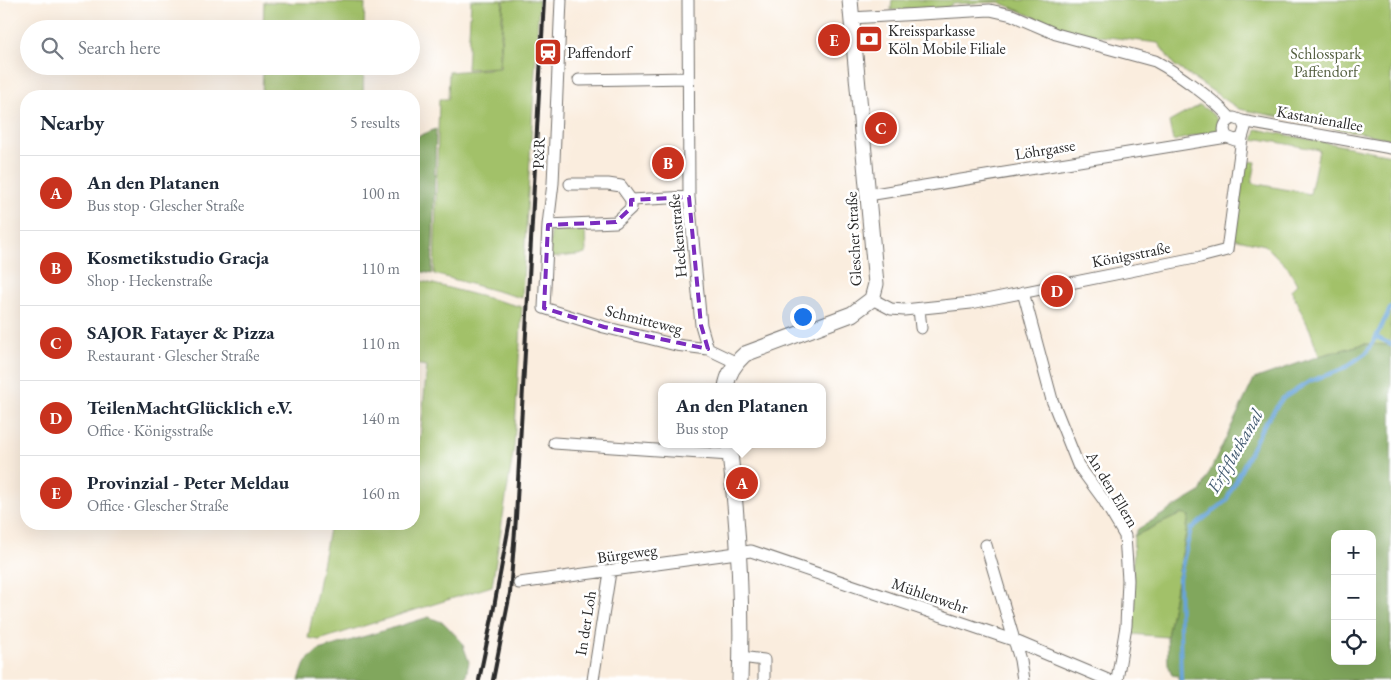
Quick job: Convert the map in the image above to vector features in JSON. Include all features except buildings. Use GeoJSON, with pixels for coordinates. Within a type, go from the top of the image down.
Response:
{"type":"FeatureCollection","features":[{"type":"Feature","properties":{"kind":"street","name":"P&R"},"geometry":{"type":"LineString","coordinates":[[544,308],[548,225],[553,183],[561,0]]}},
{"type":"Feature","properties":{"kind":"street","name":"Heckenstraße"},"geometry":{"type":"LineString","coordinates":[[688,0],[689,197],[701,325],[708,349]]}},
{"type":"Feature","properties":{"kind":"street","name":"Glescher Straße"},"geometry":{"type":"LineString","coordinates":[[735,362],[745,354],[759,348],[852,314],[872,298],[876,284],[850,0]]}},
{"type":"Feature","properties":{"kind":"street"},"geometry":{"type":"LineString","coordinates":[[851,18],[998,10],[1056,34],[1155,62],[1189,84],[1237,120],[1245,128],[1242,138],[1235,140],[1226,137],[1224,126],[1237,120]]}},
{"type":"Feature","properties":{"kind":"street"},"geometry":{"type":"LineString","coordinates":[[579,80],[688,78]]}},
{"type":"Feature","properties":{"kind":"street","name":"Kastanienallee"},"geometry":{"type":"LineString","coordinates":[[1237,120],[1391,148]]}},
{"type":"Feature","properties":{"kind":"street","name":"Löhrgasse"},"geometry":{"type":"LineString","coordinates":[[868,195],[1226,137]]}},
{"type":"Feature","properties":{"kind":"street","name":"Königsstraße"},"geometry":{"type":"LineString","coordinates":[[872,298],[891,309],[919,309],[971,303],[1227,250],[1242,138]]}},
{"type":"Feature","properties":{"kind":"street"},"geometry":{"type":"LineString","coordinates":[[548,225],[616,222],[631,208],[631,200],[621,186],[570,184]]}},
{"type":"Feature","properties":{"kind":"street"},"geometry":{"type":"LineString","coordinates":[[631,200],[689,197]]}},
{"type":"Feature","properties":{"kind":"street","name":"An den Ellern"},"geometry":{"type":"LineString","coordinates":[[1023,292],[1052,400],[1078,465],[1103,499],[1124,536],[1128,580],[1126,626],[1117,680]]}},
{"type":"Feature","properties":{"kind":"street","name":"Schmitteweg"},"geometry":{"type":"LineString","coordinates":[[544,308],[604,327],[676,345],[708,349],[735,362]]}},
{"type":"Feature","properties":{"kind":"street"},"geometry":{"type":"LineString","coordinates":[[919,309],[921,328]]}},
{"type":"Feature","properties":{"kind":"street"},"geometry":{"type":"LineString","coordinates":[[726,383],[735,362]]}},
{"type":"Feature","properties":{"kind":"street"},"geometry":{"type":"LineString","coordinates":[[554,443],[658,447]]}},
{"type":"Feature","properties":{"kind":"street"},"geometry":{"type":"LineString","coordinates":[[680,448],[730,450],[739,553],[740,680]]}},
{"type":"Feature","properties":{"kind":"street"},"geometry":{"type":"LineString","coordinates":[[986,545],[1020,660],[1023,680]]}},
{"type":"Feature","properties":{"kind":"street","name":"Mühlenwehr"},"geometry":{"type":"LineString","coordinates":[[739,553],[751,551],[1013,640],[1108,680]]}},
{"type":"Feature","properties":{"kind":"street","name":"Bürgeweg"},"geometry":{"type":"LineString","coordinates":[[520,583],[739,553]]}},
{"type":"Feature","properties":{"kind":"street","name":"In der Loh"},"geometry":{"type":"LineString","coordinates":[[593,680],[610,572]]}},
{"type":"Feature","properties":{"kind":"street"},"geometry":{"type":"LineString","coordinates":[[741,657],[764,660],[764,680]]}},
{"type":"Feature","properties":{"kind":"highlighted area"},"geometry":{"type":"Polygon","coordinates":[[[689,197],[701,325],[708,349],[604,327],[544,308],[548,225],[616,222],[631,208],[631,200],[689,197]]]}},
{"type":"Feature","properties":{"kind":"green space"},"geometry":{"type":"Polygon","coordinates":[[[471,0],[503,0],[499,67],[467,69],[471,0]]]}},
{"type":"Feature","properties":{"kind":"green space"},"geometry":{"type":"Polygon","coordinates":[[[504,0],[539,0],[522,298],[434,274],[439,99],[448,99],[449,72],[500,68],[504,0]]]}},
{"type":"Feature","properties":{"kind":"green space","name":"Schlosspark Paffendorf"},"geometry":{"type":"Polygon","coordinates":[[[892,0],[1391,0],[1391,139],[1239,109],[1174,65],[1158,43],[1083,34],[1050,24],[999,2],[953,4],[944,10],[891,10],[892,0]]]}},
{"type":"Feature","properties":{"kind":"green space"},"geometry":{"type":"Polygon","coordinates":[[[264,2],[365,4],[364,20],[263,20],[264,2]]]}},
{"type":"Feature","properties":{"kind":"green space"},"geometry":{"type":"Polygon","coordinates":[[[263,75],[364,75],[363,90],[262,90],[263,75]]]}},
{"type":"Feature","properties":{"kind":"green space"},"geometry":{"type":"Polygon","coordinates":[[[1200,105],[1216,118],[1219,125],[1218,130],[1173,141],[1169,122],[1200,105]]]}},
{"type":"Feature","properties":{"kind":"green space"},"geometry":{"type":"Polygon","coordinates":[[[436,129],[432,274],[420,271],[420,136],[436,129]]]}},
{"type":"Feature","properties":{"kind":"green space"},"geometry":{"type":"Polygon","coordinates":[[[1256,129],[1391,155],[1391,345],[1364,344],[1319,356],[1310,330],[1291,290],[1297,284],[1288,268],[1265,245],[1233,238],[1245,161],[1256,162],[1252,183],[1310,194],[1319,150],[1260,139],[1253,141],[1256,129]]]}},
{"type":"Feature","properties":{"kind":"green space"},"geometry":{"type":"Polygon","coordinates":[[[585,226],[586,254],[549,258],[551,227],[585,226]]]}},
{"type":"Feature","properties":{"kind":"green space"},"geometry":{"type":"Polygon","coordinates":[[[420,281],[522,307],[514,447],[492,586],[319,640],[308,638],[329,530],[420,530],[420,439],[427,366],[420,365],[420,281]]]}},
{"type":"Feature","properties":{"kind":"green space"},"geometry":{"type":"Polygon","coordinates":[[[1364,344],[1391,345],[1391,680],[1178,680],[1178,676],[1172,675],[1168,664],[1167,637],[1189,516],[1181,514],[1134,536],[1138,529],[1200,492],[1254,379],[1319,356],[1364,344]]]}},
{"type":"Feature","properties":{"kind":"green space"},"geometry":{"type":"Polygon","coordinates":[[[1181,514],[1189,516],[1167,637],[1131,634],[1134,536],[1181,514]]]}},
{"type":"Feature","properties":{"kind":"green space"},"geometry":{"type":"Polygon","coordinates":[[[429,617],[444,623],[462,642],[469,662],[465,680],[299,680],[306,661],[319,650],[429,617]]]}},
{"type":"Feature","properties":{"kind":"waterway","name":"Erftflutkanal"},"geometry":{"type":"LineString","coordinates":[[1181,680],[1179,579],[1191,529],[1226,501],[1262,428],[1282,399],[1310,381],[1343,369],[1366,353],[1391,307]]}},
{"type":"Feature","properties":{"kind":"waterway","name":"Erftflutkanal"},"geometry":{"type":"LineString","coordinates":[[1376,337],[1391,344]]}},
{"type":"Feature","properties":{"kind":"railway"},"geometry":{"type":"LineString","coordinates":[[493,680],[510,593],[516,518],[544,0]]}},
{"type":"Feature","properties":{"kind":"railway"},"geometry":{"type":"LineString","coordinates":[[479,680],[510,520]]}},
{"type":"Feature","properties":{"kind":"place","name":"Kreissparkasse Köln Mobile Filiale"},"geometry":{"type":"Point","coordinates":[869,39]}},
{"type":"Feature","properties":{"kind":"place","name":"Provinzial - Peter Meldau"},"geometry":{"type":"Point","coordinates":[834,40]}},
{"type":"Feature","properties":{"kind":"place","name":"Paffendorf"},"geometry":{"type":"Point","coordinates":[548,52]}},
{"type":"Feature","properties":{"kind":"place","name":"SAJOR Fatayer & Pizza"},"geometry":{"type":"Point","coordinates":[881,128]}},
{"type":"Feature","properties":{"kind":"place","name":"Kosmetikstudio Gracja"},"geometry":{"type":"Point","coordinates":[668,163]}},
{"type":"Feature","properties":{"kind":"place","name":"TeilenMachtGlücklich e.V."},"geometry":{"type":"Point","coordinates":[1057,291]}},
{"type":"Feature","properties":{"kind":"place","name":"An den Platanen"},"geometry":{"type":"Point","coordinates":[742,483]}}]}
